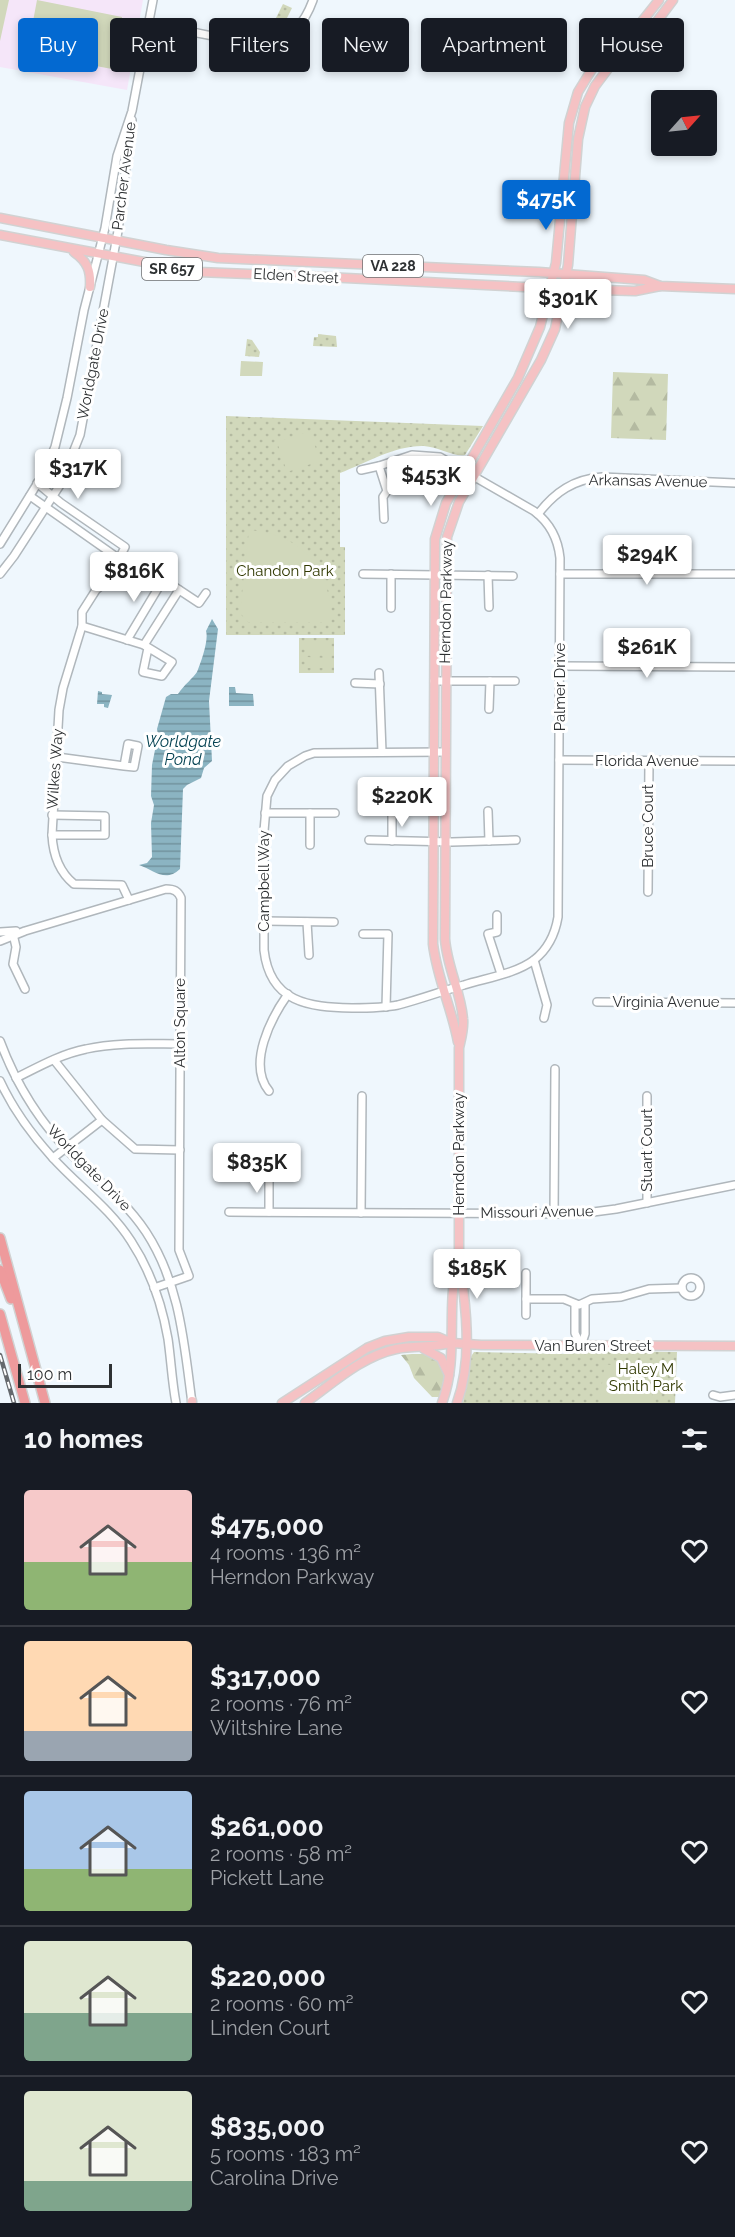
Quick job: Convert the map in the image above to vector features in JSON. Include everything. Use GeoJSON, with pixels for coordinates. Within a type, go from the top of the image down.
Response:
{"type":"FeatureCollection","features":[{"type":"Feature","properties":{"kind":"highway"},"geometry":{"type":"LineString","coordinates":[[0,1238],[45,1403]]}},
{"type":"Feature","properties":{"kind":"highway"},"geometry":{"type":"LineString","coordinates":[[0,1270],[28,1344]]}},
{"type":"Feature","properties":{"kind":"highway"},"geometry":{"type":"LineString","coordinates":[[0,1314],[25,1403]]}},
{"type":"Feature","properties":{"kind":"main road","name":"Herndon Parkway"},"geometry":{"type":"LineString","coordinates":[[459,1048],[454,1022],[437,966],[434,944],[435,539],[446,504],[524,366],[540,327],[553,274],[569,123],[575,101],[585,79],[597,62],[640,24],[659,0]]}},
{"type":"Feature","properties":{"kind":"main road","name":"Herndon Parkway"},"geometry":{"type":"LineString","coordinates":[[458,1403],[464,1378],[466,1344],[459,1259],[459,1048],[463,1017],[445,946],[445,574],[449,527],[474,476],[544,354],[556,323],[566,275],[578,140],[585,107],[595,86],[613,62],[648,32],[673,0]]}},
{"type":"Feature","properties":{"kind":"main road","name":"SR 657"},"geometry":{"type":"LineString","coordinates":[[0,218],[116,240]]}},
{"type":"Feature","properties":{"kind":"main road","name":"SR 657"},"geometry":{"type":"LineString","coordinates":[[0,236],[113,257]]}},
{"type":"Feature","properties":{"kind":"main road","name":"Elden Street"},"geometry":{"type":"LineString","coordinates":[[116,240],[185,254],[233,259],[553,274],[644,280],[660,286]]}},
{"type":"Feature","properties":{"kind":"main road"},"geometry":{"type":"LineString","coordinates":[[69,249],[87,263],[90,287]]}},
{"type":"Feature","properties":{"kind":"main road","name":"Elden Street"},"geometry":{"type":"LineString","coordinates":[[113,257],[174,269],[232,273],[550,289],[635,291],[660,286],[735,289]]}},
{"type":"Feature","properties":{"kind":"main road","name":"Herndon Parkway"},"geometry":{"type":"LineString","coordinates":[[442,1403],[450,1377],[453,1280],[459,1259]]}},
{"type":"Feature","properties":{"kind":"main road","name":"Van Buren Street"},"geometry":{"type":"LineString","coordinates":[[282,1403],[379,1342],[397,1338],[438,1337],[452,1343]]}},
{"type":"Feature","properties":{"kind":"main road","name":"Van Buren Street"},"geometry":{"type":"LineString","coordinates":[[304,1403],[373,1357],[399,1348],[452,1343],[735,1346]]}},
{"type":"Feature","properties":{"kind":"main road"},"geometry":{"type":"LineString","coordinates":[[418,1346],[441,1358],[450,1377]]}},
{"type":"Feature","properties":{"kind":"street","name":"Parcher Avenue"},"geometry":{"type":"LineString","coordinates":[[150,18],[153,0]]}},
{"type":"Feature","properties":{"kind":"street"},"geometry":{"type":"LineString","coordinates":[[197,33],[257,44],[271,43],[290,35],[301,24],[313,0]]}},
{"type":"Feature","properties":{"kind":"street","name":"Parcher Avenue"},"geometry":{"type":"LineString","coordinates":[[102,237],[117,156],[132,111],[140,72]]}},
{"type":"Feature","properties":{"kind":"street","name":"Parcher Avenue"},"geometry":{"type":"LineString","coordinates":[[116,240],[131,138],[132,111]]}},
{"type":"Feature","properties":{"kind":"street","name":"Worldgate Drive"},"geometry":{"type":"LineString","coordinates":[[0,544],[30,496],[55,447],[102,237]]}},
{"type":"Feature","properties":{"kind":"street","name":"Worldgate Drive"},"geometry":{"type":"LineString","coordinates":[[0,574],[60,485],[80,435],[116,240]]}},
{"type":"Feature","properties":{"kind":"street","name":"Palmer Drive"},"geometry":{"type":"LineString","coordinates":[[361,470],[401,457],[421,454],[440,457],[538,513],[556,540],[560,574],[558,917],[553,937],[534,960],[519,968],[445,991]]}},
{"type":"Feature","properties":{"kind":"street"},"geometry":{"type":"LineString","coordinates":[[379,466],[387,491],[384,497],[384,519]]}},
{"type":"Feature","properties":{"kind":"street","name":"Arkansas Avenue"},"geometry":{"type":"LineString","coordinates":[[538,513],[556,493],[586,479],[602,477],[735,483]]}},
{"type":"Feature","properties":{"kind":"street"},"geometry":{"type":"LineString","coordinates":[[37,483],[52,496]]}},
{"type":"Feature","properties":{"kind":"street"},"geometry":{"type":"LineString","coordinates":[[30,496],[118,558]]}},
{"type":"Feature","properties":{"kind":"street","name":"Wilkes Way"},"geometry":{"type":"LineString","coordinates":[[52,496],[125,547],[109,579],[96,590],[82,612],[82,626],[63,688],[59,710],[52,815],[53,850],[58,864],[74,884],[122,885],[129,900]]}},
{"type":"Feature","properties":{"kind":"street"},"geometry":{"type":"LineString","coordinates":[[137,562],[199,603],[206,593]]}},
{"type":"Feature","properties":{"kind":"street"},"geometry":{"type":"LineString","coordinates":[[363,574],[513,576]]}},
{"type":"Feature","properties":{"kind":"street"},"geometry":{"type":"LineString","coordinates":[[391,574],[391,608]]}},
{"type":"Feature","properties":{"kind":"street"},"geometry":{"type":"LineString","coordinates":[[560,574],[735,574]]}},
{"type":"Feature","properties":{"kind":"street"},"geometry":{"type":"LineString","coordinates":[[488,575],[489,607]]}},
{"type":"Feature","properties":{"kind":"street"},"geometry":{"type":"LineString","coordinates":[[126,640],[163,580]]}},
{"type":"Feature","properties":{"kind":"street"},"geometry":{"type":"LineString","coordinates":[[82,626],[146,646],[172,662],[162,676],[143,672],[146,646],[179,590]]}},
{"type":"Feature","properties":{"kind":"street"},"geometry":{"type":"LineString","coordinates":[[560,666],[735,667]]}},
{"type":"Feature","properties":{"kind":"street"},"geometry":{"type":"LineString","coordinates":[[380,673],[382,752]]}},
{"type":"Feature","properties":{"kind":"street"},"geometry":{"type":"LineString","coordinates":[[434,681],[515,681]]}},
{"type":"Feature","properties":{"kind":"street"},"geometry":{"type":"LineString","coordinates":[[489,709],[490,681]]}},
{"type":"Feature","properties":{"kind":"street"},"geometry":{"type":"LineString","coordinates":[[354,683],[380,684]]}},
{"type":"Feature","properties":{"kind":"street","name":"Campbell Way"},"geometry":{"type":"LineString","coordinates":[[445,752],[324,752],[296,760],[274,780],[267,796],[265,813],[264,921],[266,961],[272,977],[288,994],[301,1002],[321,1007],[386,1007],[445,991]]}},
{"type":"Feature","properties":{"kind":"street"},"geometry":{"type":"LineString","coordinates":[[57,757],[124,766]]}},
{"type":"Feature","properties":{"kind":"street","name":"Florida Avenue"},"geometry":{"type":"LineString","coordinates":[[559,760],[735,761]]}},
{"type":"Feature","properties":{"kind":"street","name":"Bruce Court"},"geometry":{"type":"LineString","coordinates":[[648,761],[648,892]]}},
{"type":"Feature","properties":{"kind":"street"},"geometry":{"type":"LineString","coordinates":[[392,810],[392,841]]}},
{"type":"Feature","properties":{"kind":"street"},"geometry":{"type":"LineString","coordinates":[[488,811],[489,841]]}},
{"type":"Feature","properties":{"kind":"street"},"geometry":{"type":"LineString","coordinates":[[265,813],[335,813]]}},
{"type":"Feature","properties":{"kind":"street"},"geometry":{"type":"LineString","coordinates":[[310,813],[310,844]]}},
{"type":"Feature","properties":{"kind":"street"},"geometry":{"type":"LineString","coordinates":[[52,815],[105,816],[105,835],[52,835]]}},
{"type":"Feature","properties":{"kind":"street"},"geometry":{"type":"LineString","coordinates":[[369,840],[434,842],[516,840]]}},
{"type":"Feature","properties":{"kind":"street","name":"Alton Square"},"geometry":{"type":"LineString","coordinates":[[0,941],[13,934],[172,889],[181,898],[179,1250],[189,1276],[154,1288]]}},
{"type":"Feature","properties":{"kind":"street"},"geometry":{"type":"LineString","coordinates":[[497,915],[497,932],[488,934],[501,974]]}},
{"type":"Feature","properties":{"kind":"street"},"geometry":{"type":"LineString","coordinates":[[264,921],[334,922]]}},
{"type":"Feature","properties":{"kind":"street"},"geometry":{"type":"LineString","coordinates":[[307,922],[309,955]]}},
{"type":"Feature","properties":{"kind":"street","name":"Alton Square"},"geometry":{"type":"LineString","coordinates":[[0,932],[13,934]]}},
{"type":"Feature","properties":{"kind":"street"},"geometry":{"type":"LineString","coordinates":[[13,934],[16,947],[14,964],[24,989]]}},
{"type":"Feature","properties":{"kind":"street"},"geometry":{"type":"LineString","coordinates":[[363,934],[388,934],[386,1007]]}},
{"type":"Feature","properties":{"kind":"street"},"geometry":{"type":"LineString","coordinates":[[534,960],[547,1005],[544,1018]]}},
{"type":"Feature","properties":{"kind":"street"},"geometry":{"type":"LineString","coordinates":[[269,1091],[262,1075],[264,1041],[271,1020],[288,994]]}},
{"type":"Feature","properties":{"kind":"street","name":"Virginia Avenue"},"geometry":{"type":"LineString","coordinates":[[597,1002],[735,1003]]}},
{"type":"Feature","properties":{"kind":"street","name":"Worldgate Drive"},"geometry":{"type":"LineString","coordinates":[[0,1041],[16,1078],[38,1114],[65,1148],[120,1199],[152,1242],[171,1282],[183,1332],[192,1402]]}},
{"type":"Feature","properties":{"kind":"street"},"geometry":{"type":"LineString","coordinates":[[16,1078],[86,1048],[136,1044],[180,1044]]}},
{"type":"Feature","properties":{"kind":"street"},"geometry":{"type":"LineString","coordinates":[[54,1060],[102,1120],[135,1149],[180,1150]]}},
{"type":"Feature","properties":{"kind":"street"},"geometry":{"type":"LineString","coordinates":[[555,1069],[555,1214]]}},
{"type":"Feature","properties":{"kind":"street","name":"Worldgate Drive"},"geometry":{"type":"LineString","coordinates":[[0,1081],[30,1130],[53,1158],[96,1198],[117,1222],[141,1258],[154,1288],[166,1331],[176,1403]]}},
{"type":"Feature","properties":{"kind":"street"},"geometry":{"type":"LineString","coordinates":[[361,1213],[362,1096]]}},
{"type":"Feature","properties":{"kind":"street","name":"Stuart Court"},"geometry":{"type":"LineString","coordinates":[[647,1096],[647,1203]]}},
{"type":"Feature","properties":{"kind":"street"},"geometry":{"type":"LineString","coordinates":[[53,1158],[102,1120]]}},
{"type":"Feature","properties":{"kind":"street"},"geometry":{"type":"LineString","coordinates":[[269,1175],[269,1212]]}},
{"type":"Feature","properties":{"kind":"street","name":"Missouri Avenue"},"geometry":{"type":"LineString","coordinates":[[229,1212],[555,1214],[599,1212],[735,1185]]}},
{"type":"Feature","properties":{"kind":"street"},"geometry":{"type":"LineString","coordinates":[[526,1273],[526,1315]]}},
{"type":"Feature","properties":{"kind":"street"},"geometry":{"type":"LineString","coordinates":[[526,1299],[564,1299],[575,1304],[585,1304],[592,1299],[621,1297],[649,1289],[682,1288]]}},
{"type":"Feature","properties":{"kind":"street"},"geometry":{"type":"LineString","coordinates":[[575,1304],[575,1333],[581,1346]]}},
{"type":"Feature","properties":{"kind":"street"},"geometry":{"type":"LineString","coordinates":[[581,1346],[585,1334],[585,1304]]}},
{"type":"Feature","properties":{"kind":"street"},"geometry":{"type":"LineString","coordinates":[[713,1395],[735,1395]]}},
{"type":"Feature","properties":{"kind":"shaded area"},"geometry":{"type":"Polygon","coordinates":[[[0,0],[143,0],[140,18],[110,18],[110,72],[130,72],[127,90],[28,72],[98,72],[98,18],[18,18],[18,70],[0,67],[0,0]]]}},
{"type":"Feature","properties":{"kind":"green space"},"geometry":{"type":"Polygon","coordinates":[[[0,0],[9,0],[0,41],[0,0]]]}},
{"type":"Feature","properties":{"kind":"green space"},"geometry":{"type":"Polygon","coordinates":[[[37,0],[122,17],[110,18],[110,69],[98,66],[98,18],[34,18],[37,0]]]}},
{"type":"Feature","properties":{"kind":"green space"},"geometry":{"type":"Polygon","coordinates":[[[283,4],[292,8],[287,18],[276,18],[283,4]]]}},
{"type":"Feature","properties":{"kind":"green space"},"geometry":{"type":"Polygon","coordinates":[[[318,334],[336,336],[337,347],[313,346],[314,337],[318,337],[318,334]]]}},
{"type":"Feature","properties":{"kind":"green space"},"geometry":{"type":"Polygon","coordinates":[[[247,339],[252,340],[260,352],[259,357],[245,356],[247,339]]]}},
{"type":"Feature","properties":{"kind":"green space"},"geometry":{"type":"Polygon","coordinates":[[[241,361],[263,362],[262,376],[240,376],[241,361]]]}},
{"type":"Feature","properties":{"kind":"green space"},"geometry":{"type":"Polygon","coordinates":[[[613,372],[668,374],[666,440],[611,438],[613,372]]]}},
{"type":"Feature","properties":{"kind":"green space","name":"Chandon Park"},"geometry":{"type":"Polygon","coordinates":[[[226,416],[483,426],[465,455],[456,455],[424,446],[413,446],[381,455],[340,473],[340,547],[345,547],[345,635],[226,635],[226,416]]]}},
{"type":"Feature","properties":{"kind":"green space"},"geometry":{"type":"Polygon","coordinates":[[[310,431],[320,461],[287,472],[277,442],[310,431]]]}},
{"type":"Feature","properties":{"kind":"green space"},"geometry":{"type":"Polygon","coordinates":[[[249,530],[268,533],[284,539],[298,547],[310,558],[326,586],[331,622],[248,622],[240,613],[249,530]]]}},
{"type":"Feature","properties":{"kind":"green space"},"geometry":{"type":"Polygon","coordinates":[[[299,638],[334,638],[334,673],[299,673],[299,638]]]}},
{"type":"Feature","properties":{"kind":"green space"},"geometry":{"type":"Polygon","coordinates":[[[307,642],[330,642],[330,653],[307,653],[307,642]]]}},
{"type":"Feature","properties":{"kind":"green space"},"geometry":{"type":"Polygon","coordinates":[[[307,657],[329,658],[329,668],[307,668],[307,657]]]}},
{"type":"Feature","properties":{"kind":"green space","name":"Haley M Smith Park"},"geometry":{"type":"Polygon","coordinates":[[[592,1351],[677,1352],[675,1403],[463,1403],[468,1369],[474,1352],[570,1354],[592,1351]]]}},
{"type":"Feature","properties":{"kind":"green space"},"geometry":{"type":"Polygon","coordinates":[[[439,1354],[445,1371],[440,1397],[432,1397],[414,1378],[409,1365],[401,1355],[439,1354]]]}},
{"type":"Feature","properties":{"kind":"green space"},"geometry":{"type":"Polygon","coordinates":[[[605,1364],[622,1368],[636,1376],[648,1388],[656,1403],[599,1403],[605,1364]]]}},
{"type":"Feature","properties":{"kind":"water","name":"Worldgate Pond"},"geometry":{"type":"Polygon","coordinates":[[[212,619],[218,629],[209,701],[212,761],[204,768],[201,778],[183,789],[180,869],[175,873],[164,875],[139,865],[147,863],[152,857],[151,823],[154,805],[151,796],[152,765],[158,735],[157,729],[166,697],[178,694],[197,672],[206,645],[206,631],[212,619]]]}},
{"type":"Feature","properties":{"kind":"water"},"geometry":{"type":"Polygon","coordinates":[[[229,687],[235,687],[236,693],[253,694],[254,706],[229,706],[229,687]]]}},
{"type":"Feature","properties":{"kind":"water"},"geometry":{"type":"Polygon","coordinates":[[[98,691],[112,695],[108,708],[104,707],[104,704],[97,704],[98,691]]]}},
{"type":"Feature","properties":{"kind":"railway"},"geometry":{"type":"LineString","coordinates":[[0,1355],[14,1403]]}}]}
